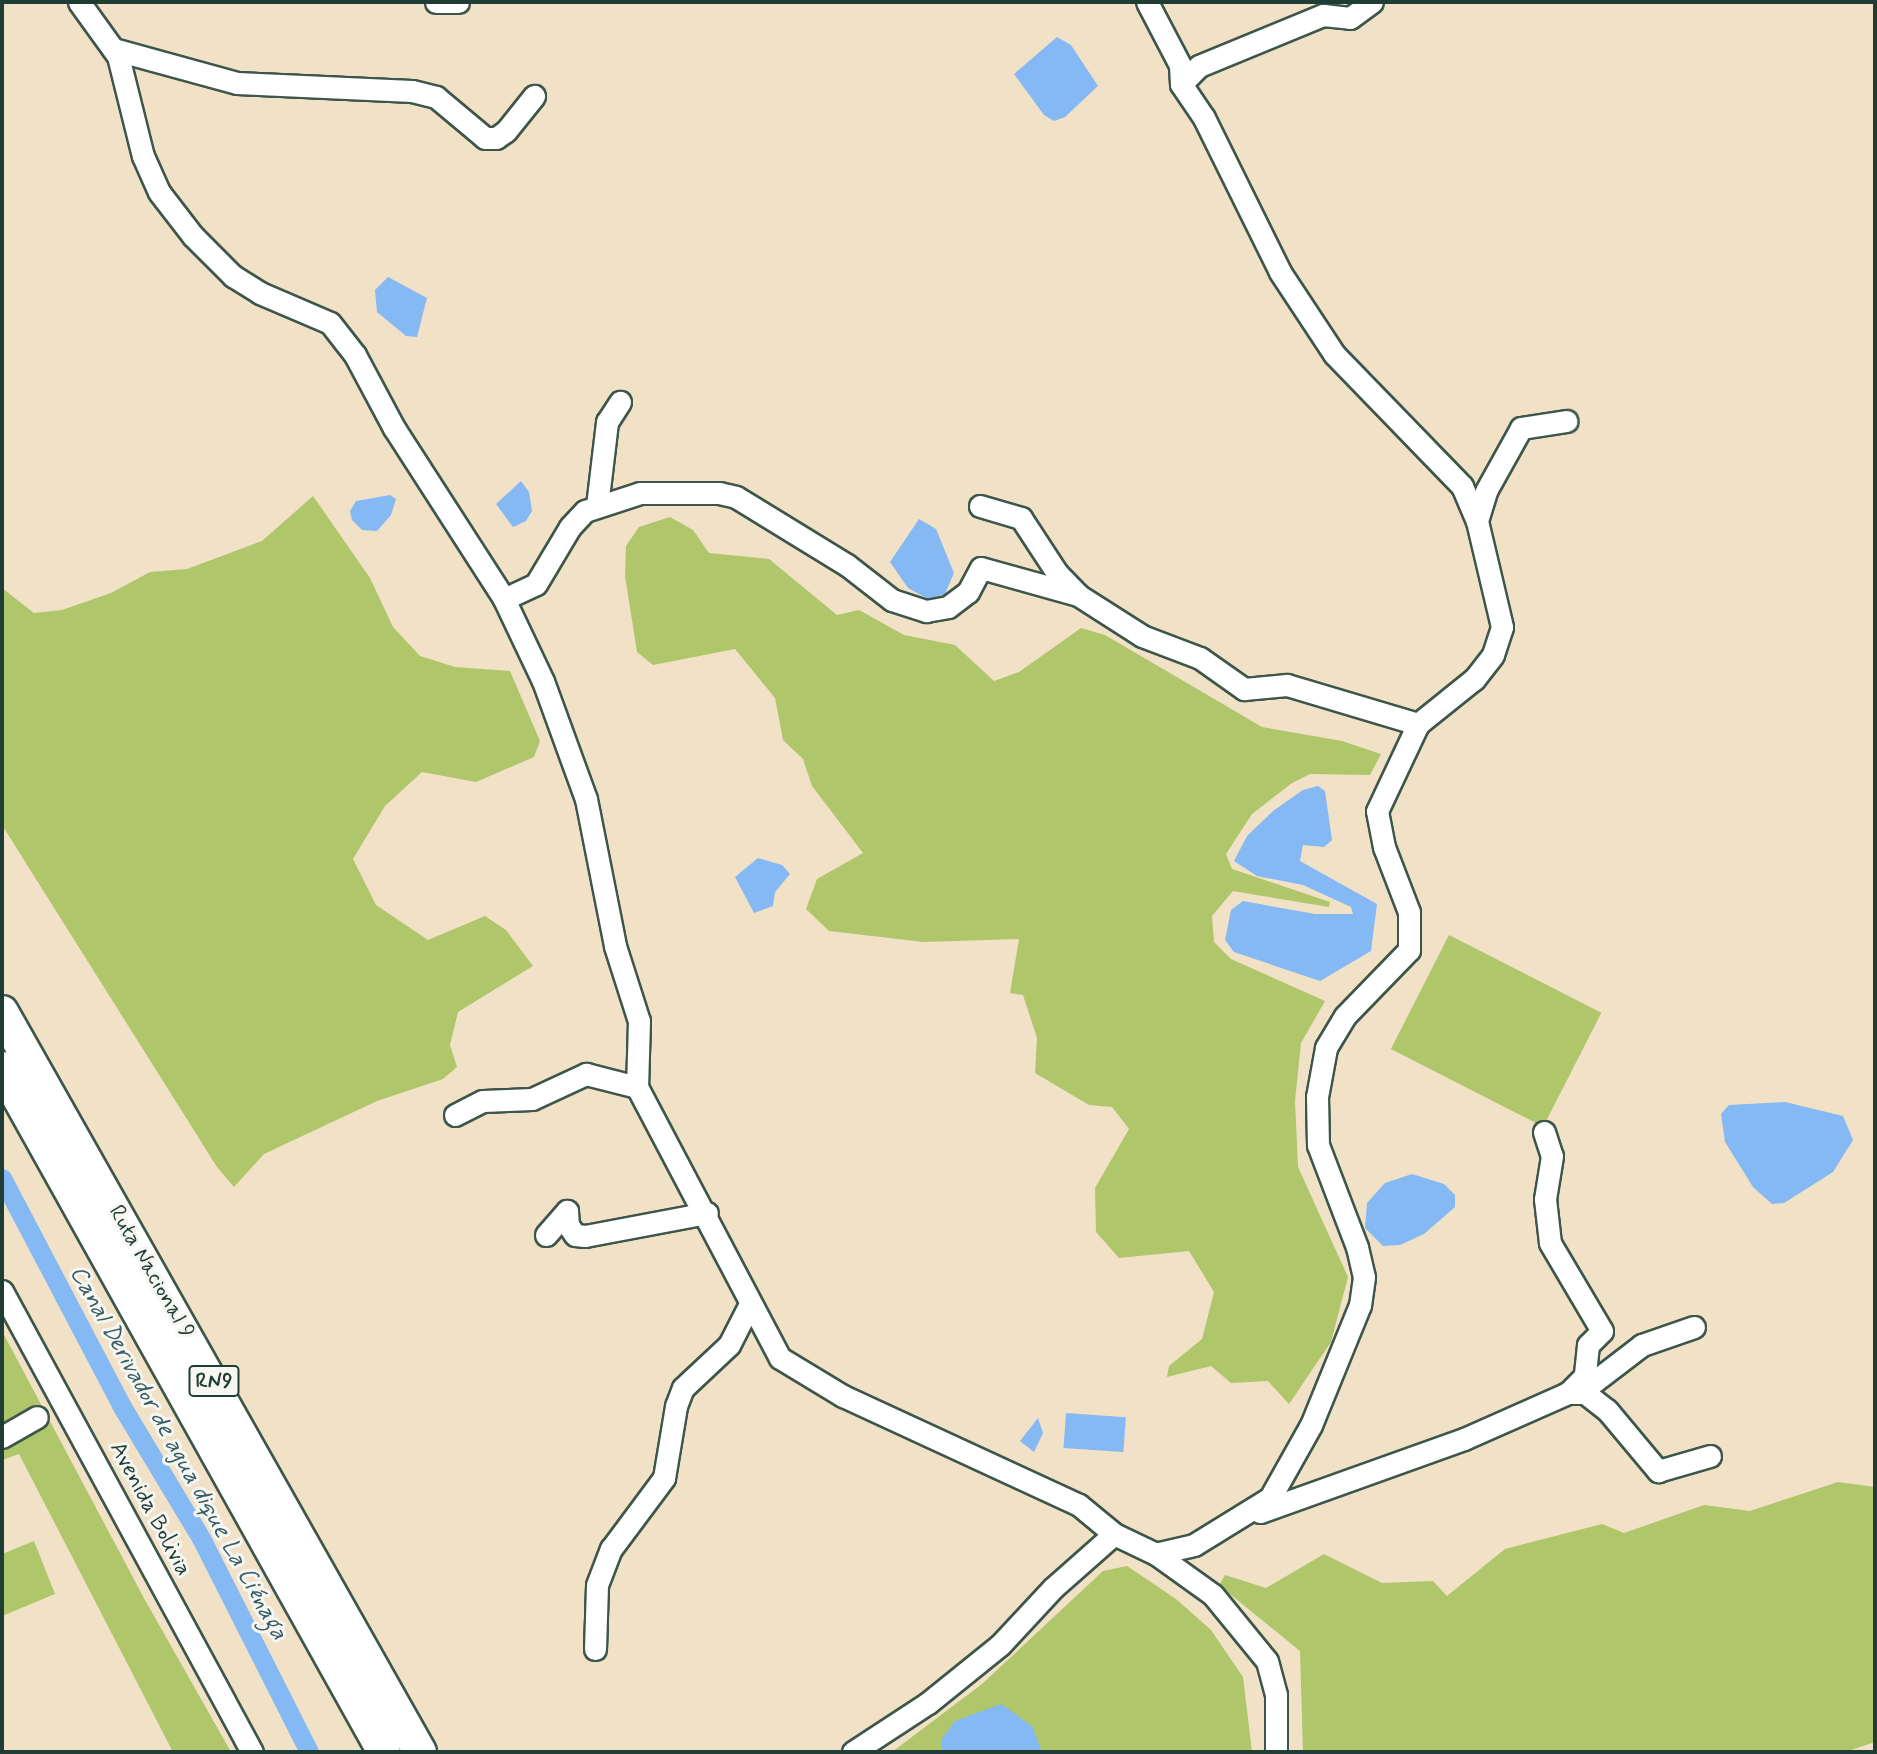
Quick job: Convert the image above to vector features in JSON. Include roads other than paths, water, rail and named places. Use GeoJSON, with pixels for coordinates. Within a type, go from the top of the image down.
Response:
{"type":"FeatureCollection","features":[{"type":"Feature","properties":{"kind":"highway","name":"Ruta Nacional 9"},"geometry":{"type":"LineString","coordinates":[[2,1012],[420,1752]]}},
{"type":"Feature","properties":{"kind":"highway","name":"Ruta Nacional 9"},"geometry":{"type":"LineString","coordinates":[[2,1069],[384,1752]]}},
{"type":"Feature","properties":{"kind":"street"},"geometry":{"type":"LineString","coordinates":[[79,2],[113,48],[127,80],[143,156],[159,192],[193,236],[233,276],[260,293],[330,323],[355,355],[394,428],[504,599],[543,681],[586,799],[615,946],[639,1021],[637,1087],[707,1213],[749,1306],[780,1358],[800,1372],[1000,1472],[1079,1505],[1114,1534],[1156,1554],[1213,1595],[1267,1661],[1276,1695],[1276,1752]]}},
{"type":"Feature","properties":{"kind":"street"},"geometry":{"type":"LineString","coordinates":[[436,2],[458,2]]}},
{"type":"Feature","properties":{"kind":"street"},"geometry":{"type":"LineString","coordinates":[[1147,2],[1180,65],[1181,83],[1205,118],[1280,272],[1334,354],[1462,486],[1477,521],[1502,627],[1493,655],[1474,679],[1418,724],[1377,811],[1384,847],[1409,912],[1409,950],[1345,1016],[1326,1048],[1317,1097],[1318,1146],[1364,1277],[1360,1305],[1288,1472],[1270,1498],[1242,1519],[1194,1545],[1156,1554]]}},
{"type":"Feature","properties":{"kind":"street"},"geometry":{"type":"LineString","coordinates":[[1181,83],[1199,66],[1323,15],[1350,18],[1373,2]]}},
{"type":"Feature","properties":{"kind":"street"},"geometry":{"type":"LineString","coordinates":[[113,48],[237,83],[412,91],[436,97],[485,138],[496,138],[506,131],[534,96]]}},
{"type":"Feature","properties":{"kind":"street"},"geometry":{"type":"LineString","coordinates":[[597,506],[607,422],[620,402]]}},
{"type":"Feature","properties":{"kind":"street"},"geometry":{"type":"LineString","coordinates":[[1477,521],[1486,491],[1521,428],[1566,421]]}},
{"type":"Feature","properties":{"kind":"street"},"geometry":{"type":"LineString","coordinates":[[504,599],[536,584],[570,527],[597,506],[640,493],[719,492],[736,497],[847,565],[892,600],[926,611],[948,607],[968,592],[981,568],[1078,595]]}},
{"type":"Feature","properties":{"kind":"street"},"geometry":{"type":"LineString","coordinates":[[980,506],[1020,518],[1057,573],[1078,595],[1142,636],[1200,658],[1244,688],[1287,685],[1418,724]]}},
{"type":"Feature","properties":{"kind":"street"},"geometry":{"type":"LineString","coordinates":[[455,1115],[483,1101],[532,1099],[586,1074],[637,1087]]}},
{"type":"Feature","properties":{"kind":"street"},"geometry":{"type":"LineString","coordinates":[[1544,1132],[1552,1156],[1545,1199],[1550,1243],[1602,1331],[1588,1345],[1585,1376],[1567,1394]]}},
{"type":"Feature","properties":{"kind":"street"},"geometry":{"type":"LineString","coordinates":[[546,1235],[567,1211],[568,1225],[575,1235],[586,1236],[707,1213]]}},
{"type":"Feature","properties":{"kind":"street","name":"Avenida Bolivia"},"geometry":{"type":"LineString","coordinates":[[2,1291],[252,1752]]}},
{"type":"Feature","properties":{"kind":"street"},"geometry":{"type":"LineString","coordinates":[[595,1649],[597,1585],[611,1549],[664,1478],[676,1405],[683,1388],[729,1345],[749,1306]]}},
{"type":"Feature","properties":{"kind":"street"},"geometry":{"type":"LineString","coordinates":[[1242,1519],[1464,1439],[1595,1381],[1642,1345],[1694,1326]]}},
{"type":"Feature","properties":{"kind":"street"},"geometry":{"type":"LineString","coordinates":[[1567,1394],[1585,1393],[1606,1410],[1658,1471],[1710,1456]]}},
{"type":"Feature","properties":{"kind":"street"},"geometry":{"type":"LineString","coordinates":[[2,1437],[37,1416]]}},
{"type":"Feature","properties":{"kind":"street"},"geometry":{"type":"LineString","coordinates":[[853,1752],[928,1703],[1000,1645],[1053,1588],[1114,1534]]}},
{"type":"Feature","properties":{"kind":"water"},"geometry":{"type":"Polygon","coordinates":[[[1057,37],[1071,45],[1098,86],[1065,117],[1054,121],[1044,115],[1014,74],[1057,37]]]}},
{"type":"Feature","properties":{"kind":"water"},"geometry":{"type":"Polygon","coordinates":[[[388,277],[427,298],[417,337],[406,336],[377,312],[375,290],[388,277]]]}},
{"type":"Feature","properties":{"kind":"water"},"geometry":{"type":"Polygon","coordinates":[[[521,481],[529,492],[532,511],[526,521],[513,527],[496,504],[521,481]]]}},
{"type":"Feature","properties":{"kind":"water"},"geometry":{"type":"Polygon","coordinates":[[[390,495],[396,499],[391,515],[377,531],[362,530],[352,520],[350,511],[356,501],[390,495]]]}},
{"type":"Feature","properties":{"kind":"water"},"geometry":{"type":"Polygon","coordinates":[[[919,519],[936,529],[954,573],[945,594],[930,600],[908,588],[890,562],[919,519]]]}},
{"type":"Feature","properties":{"kind":"water"},"geometry":{"type":"Polygon","coordinates":[[[1318,786],[1325,791],[1332,840],[1324,847],[1303,845],[1300,861],[1377,904],[1371,951],[1320,981],[1234,952],[1225,940],[1231,910],[1243,901],[1315,914],[1353,914],[1351,907],[1303,885],[1257,876],[1234,861],[1247,836],[1273,811],[1303,790],[1318,786]]]}},
{"type":"Feature","properties":{"kind":"water"},"geometry":{"type":"Polygon","coordinates":[[[758,858],[782,865],[790,874],[775,892],[773,906],[754,913],[735,877],[758,858]]]}},
{"type":"Feature","properties":{"kind":"water"},"geometry":{"type":"Polygon","coordinates":[[[1785,1102],[1843,1116],[1853,1140],[1833,1172],[1784,1203],[1772,1204],[1753,1187],[1725,1142],[1721,1114],[1729,1105],[1785,1102]]]}},
{"type":"Feature","properties":{"kind":"water"},"geometry":{"type":"Polygon","coordinates":[[[1412,1174],[1444,1184],[1455,1195],[1455,1207],[1424,1234],[1400,1245],[1383,1246],[1365,1228],[1367,1203],[1385,1183],[1412,1174]]]}},
{"type":"Feature","properties":{"kind":"water"},"geometry":{"type":"Polygon","coordinates":[[[1066,1413],[1126,1417],[1123,1452],[1064,1448],[1066,1413]]]}},
{"type":"Feature","properties":{"kind":"water"},"geometry":{"type":"Polygon","coordinates":[[[1038,1418],[1043,1433],[1034,1452],[1020,1441],[1038,1418]]]}},
{"type":"Feature","properties":{"kind":"water"},"geometry":{"type":"Polygon","coordinates":[[[1001,1704],[1032,1726],[1042,1752],[942,1752],[941,1740],[955,1721],[1001,1704]]]}},
{"type":"Feature","properties":{"kind":"waterway","name":"Canal Derivador de agua dique La Ciénaga"},"geometry":{"type":"LineString","coordinates":[[2,1178],[121,1405],[202,1540],[309,1752]]}}]}
